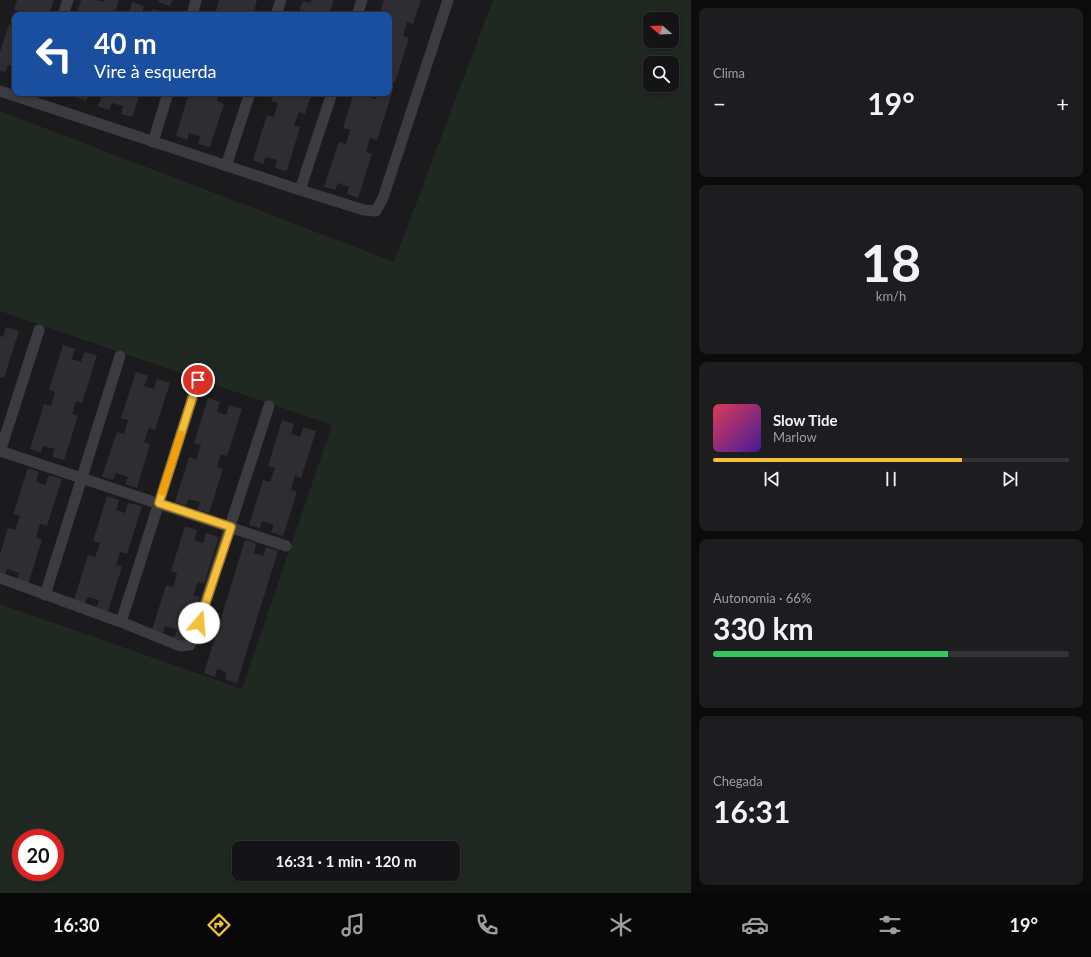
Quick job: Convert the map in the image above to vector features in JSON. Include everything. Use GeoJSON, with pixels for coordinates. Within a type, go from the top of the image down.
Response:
{"type":"FeatureCollection","features":[{"type":"Feature","properties":{"kind":"lane"},"geometry":{"type":"LineString","coordinates":[[64,12],[68,0]]}},
{"type":"Feature","properties":{"kind":"lane"},"geometry":{"type":"LineString","coordinates":[[193,12],[196,0]]}},
{"type":"Feature","properties":{"kind":"lane"},"geometry":{"type":"LineString","coordinates":[[277,12],[281,0]]}},
{"type":"Feature","properties":{"kind":"lane"},"geometry":{"type":"LineString","coordinates":[[358,12],[362,0]]}},
{"type":"Feature","properties":{"kind":"lane"},"geometry":{"type":"LineString","coordinates":[[27,96],[38,98],[153,142],[364,210],[376,211],[384,198],[448,0]]}},
{"type":"Feature","properties":{"kind":"lane"},"geometry":{"type":"LineString","coordinates":[[0,91],[12,93]]}},
{"type":"Feature","properties":{"kind":"lane"},"geometry":{"type":"LineString","coordinates":[[153,142],[167,96]]}},
{"type":"Feature","properties":{"kind":"lane"},"geometry":{"type":"LineString","coordinates":[[226,166],[249,96]]}},
{"type":"Feature","properties":{"kind":"lane"},"geometry":{"type":"LineString","coordinates":[[300,190],[331,96]]}},
{"type":"Feature","properties":{"kind":"lane"},"geometry":{"type":"LineString","coordinates":[[38,330],[0,451],[286,546]]}},
{"type":"Feature","properties":{"kind":"lane"},"geometry":{"type":"LineString","coordinates":[[45,595],[120,356]]}},
{"type":"Feature","properties":{"kind":"lane"},"geometry":{"type":"LineString","coordinates":[[121,622],[198,380]]}},
{"type":"Feature","properties":{"kind":"lane"},"geometry":{"type":"LineString","coordinates":[[0,578],[121,622],[180,646],[190,646],[193,642],[231,527],[269,406]]}},
{"type":"Feature","properties":{"kind":"shaded area"},"geometry":{"type":"Polygon","coordinates":[[[493,0],[691,0],[691,893],[0,893],[0,604],[242,689],[332,425],[0,311],[0,111],[394,262],[493,0]]]}},
{"type":"Feature","properties":{"kind":"building"},"geometry":{"type":"Polygon","coordinates":[[[17,0],[54,0],[50,12],[20,12],[14,10],[17,0]]]}},
{"type":"Feature","properties":{"kind":"building"},"geometry":{"type":"Polygon","coordinates":[[[81,0],[96,0],[104,2],[104,0],[119,0],[115,12],[77,12],[81,0]]]}},
{"type":"Feature","properties":{"kind":"building"},"geometry":{"type":"Polygon","coordinates":[[[159,0],[172,0],[170,6],[158,2],[159,0]]]}},
{"type":"Feature","properties":{"kind":"building"},"geometry":{"type":"Polygon","coordinates":[[[219,0],[257,0],[254,12],[216,12],[219,0]]]}},
{"type":"Feature","properties":{"kind":"building"},"geometry":{"type":"Polygon","coordinates":[[[311,0],[334,0],[330,11],[333,12],[299,12],[303,1],[310,3],[311,0]]]}},
{"type":"Feature","properties":{"kind":"building"},"geometry":{"type":"Polygon","coordinates":[[[384,0],[421,0],[413,24],[407,22],[403,36],[409,38],[395,82],[392,81],[392,12],[380,12],[384,0]]]}},
{"type":"Feature","properties":{"kind":"building"},"geometry":{"type":"Polygon","coordinates":[[[132,2],[144,6],[142,12],[129,12],[132,2]]]}},
{"type":"Feature","properties":{"kind":"building"},"geometry":{"type":"Polygon","coordinates":[[[153,9],[163,12],[152,12],[153,9]]]}},
{"type":"Feature","properties":{"kind":"building"},"geometry":{"type":"Polygon","coordinates":[[[9,24],[12,25],[12,67],[8,65],[6,72],[0,71],[0,52],[9,24]]]}},
{"type":"Feature","properties":{"kind":"building"},"geometry":{"type":"Polygon","coordinates":[[[75,96],[88,96],[86,101],[75,96]]]}},
{"type":"Feature","properties":{"kind":"building"},"geometry":{"type":"Polygon","coordinates":[[[102,96],[139,96],[132,117],[121,114],[123,106],[112,103],[109,110],[98,106],[102,96]]]}},
{"type":"Feature","properties":{"kind":"building"},"geometry":{"type":"Polygon","coordinates":[[[188,96],[219,96],[217,101],[224,104],[210,147],[198,144],[200,136],[189,133],[187,140],[176,136],[188,96]]]}},
{"type":"Feature","properties":{"kind":"building"},"geometry":{"type":"Polygon","coordinates":[[[273,96],[311,96],[305,114],[299,112],[294,125],[300,127],[287,171],[275,168],[277,160],[266,157],[263,164],[253,160],[267,115],[274,117],[278,103],[271,101],[273,96]]]}},
{"type":"Feature","properties":{"kind":"building"},"geometry":{"type":"Polygon","coordinates":[[[353,96],[367,96],[376,99],[377,96],[391,96],[377,140],[370,138],[366,152],[372,154],[358,198],[347,194],[349,187],[338,183],[335,190],[324,187],[339,142],[346,144],[350,130],[343,128],[353,96]]]}},
{"type":"Feature","properties":{"kind":"building"},"geometry":{"type":"Polygon","coordinates":[[[6,327],[19,331],[4,378],[0,377],[0,336],[3,337],[6,327]]]}},
{"type":"Feature","properties":{"kind":"building"},"geometry":{"type":"Polygon","coordinates":[[[63,345],[75,349],[72,359],[81,362],[84,352],[97,355],[82,403],[76,401],[72,414],[78,416],[64,460],[52,457],[55,449],[43,446],[41,453],[30,449],[44,404],[51,406],[55,392],[49,390],[63,345]]]}},
{"type":"Feature","properties":{"kind":"building"},"geometry":{"type":"Polygon","coordinates":[[[136,372],[148,376],[144,386],[154,389],[157,379],[170,383],[155,430],[149,428],[144,442],[150,444],[137,488],[125,484],[128,477],[116,473],[113,480],[102,477],[117,432],[124,434],[128,420],[121,418],[136,372]]]}},
{"type":"Feature","properties":{"kind":"building"},"geometry":{"type":"Polygon","coordinates":[[[208,398],[220,402],[217,412],[226,415],[229,405],[242,409],[227,456],[221,454],[217,467],[223,469],[209,513],[197,510],[200,502],[188,499],[186,506],[175,502],[189,457],[196,459],[201,445],[194,443],[208,398]]]}},
{"type":"Feature","properties":{"kind":"building"},"geometry":{"type":"Polygon","coordinates":[[[282,420],[294,424],[291,434],[300,437],[303,427],[316,431],[301,478],[295,476],[291,490],[297,492],[283,536],[271,532],[274,525],[262,521],[260,528],[249,525],[263,480],[270,482],[275,468],[268,466],[282,420]]]}},
{"type":"Feature","properties":{"kind":"building"},"geometry":{"type":"Polygon","coordinates":[[[28,468],[39,472],[36,482],[45,485],[49,475],[62,479],[47,526],[40,524],[36,538],[42,540],[28,584],[17,580],[19,573],[7,569],[5,576],[0,575],[0,554],[8,528],[15,530],[20,516],[13,514],[28,468]]]}},
{"type":"Feature","properties":{"kind":"building"},"geometry":{"type":"Polygon","coordinates":[[[107,496],[119,500],[116,510],[125,513],[128,503],[142,506],[127,554],[120,552],[116,565],[122,567],[108,611],[96,608],[99,600],[87,597],[85,604],[74,600],[88,555],[95,557],[100,543],[93,541],[107,496]]]}},
{"type":"Feature","properties":{"kind":"building"},"geometry":{"type":"Polygon","coordinates":[[[185,526],[197,530],[194,540],[203,543],[206,533],[219,537],[204,584],[198,582],[193,595],[200,597],[186,641],[174,638],[177,630],[165,626],[163,634],[152,630],[166,585],[173,587],[177,573],[171,571],[185,526]]]}},
{"type":"Feature","properties":{"kind":"building"},"geometry":{"type":"Polygon","coordinates":[[[245,540],[256,543],[254,553],[263,556],[266,547],[278,551],[237,683],[225,679],[226,672],[217,669],[215,677],[204,673],[245,540]]]}},
{"type":"Feature","properties":{"kind":"slow traffic"},"geometry":{"type":"LineString","coordinates":[[162,492],[181,434]]}},
{"type":"Feature","properties":{"kind":"route"},"geometry":{"type":"LineString","coordinates":[[198,380],[159,503],[231,527],[199,623]]}}]}
